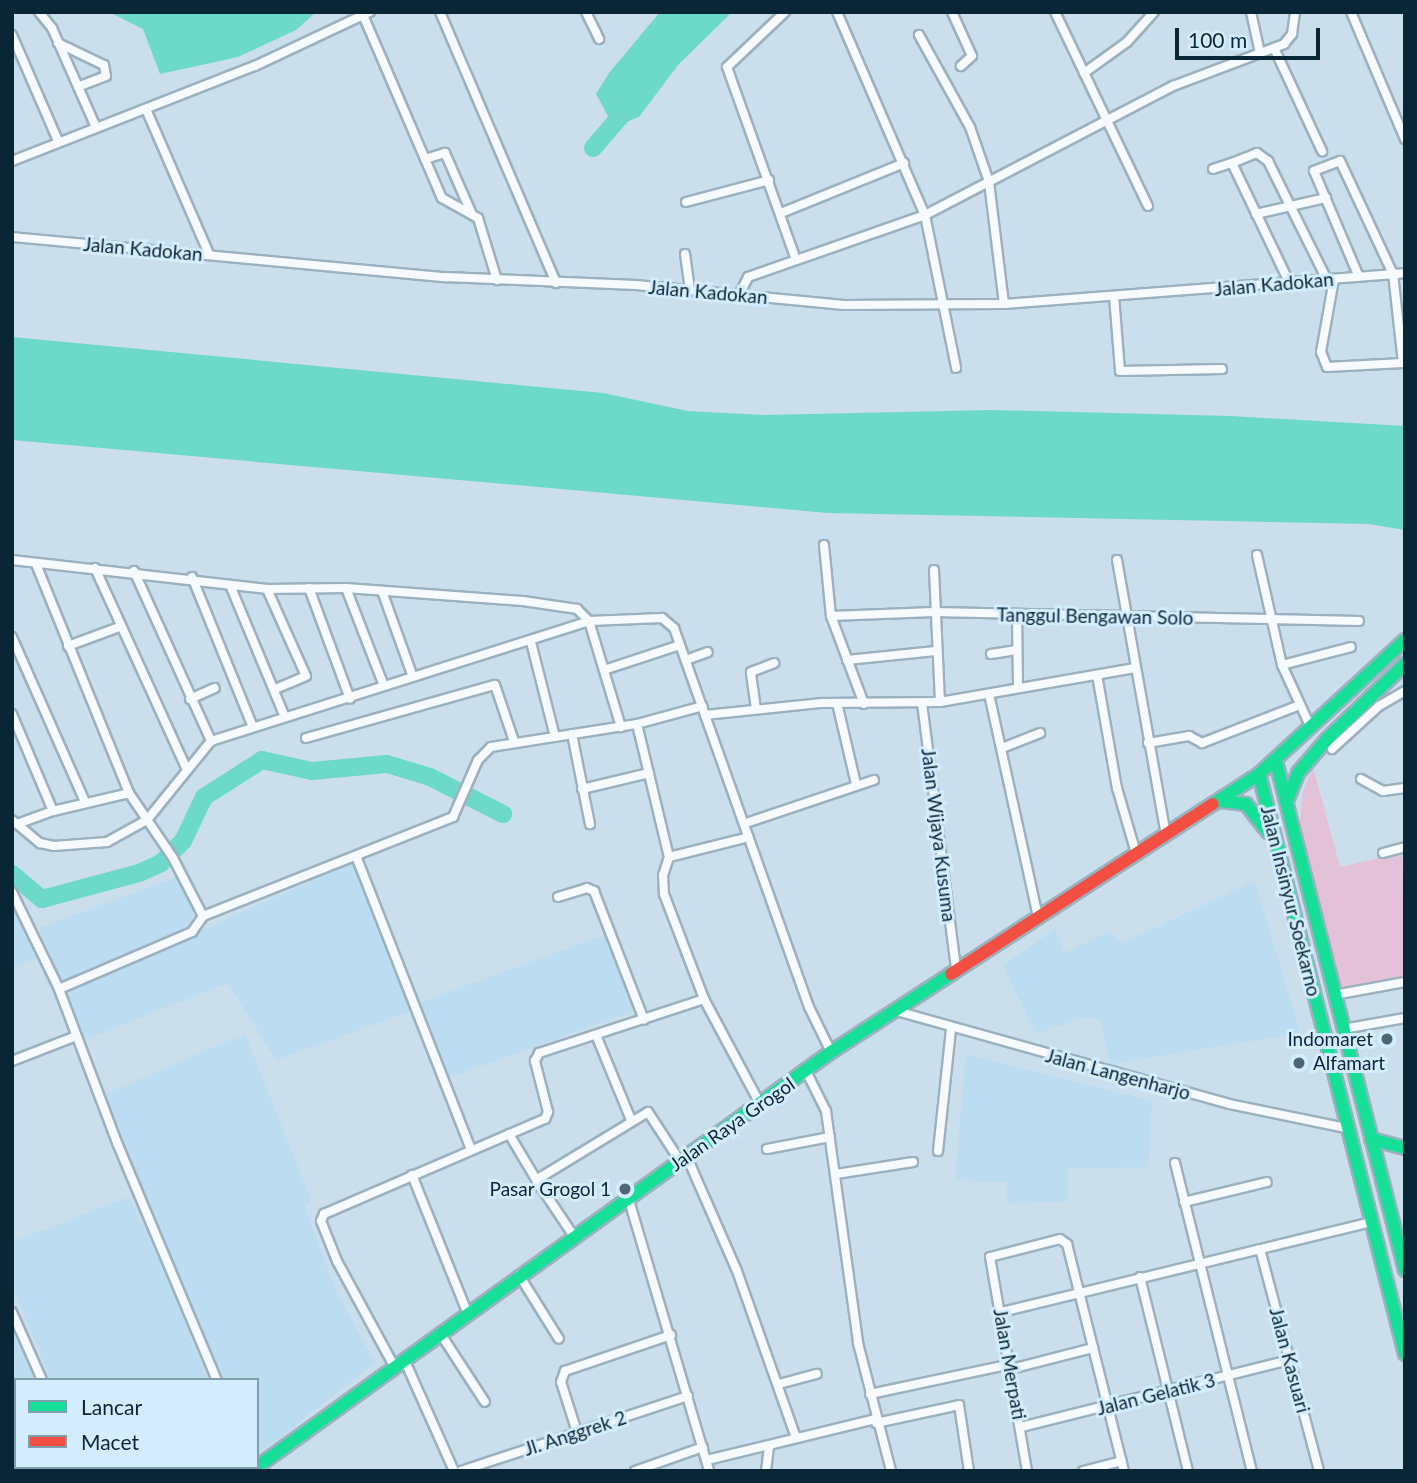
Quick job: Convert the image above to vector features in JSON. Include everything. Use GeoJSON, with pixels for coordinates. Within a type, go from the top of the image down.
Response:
{"type":"FeatureCollection","features":[{"type":"Feature","properties":{"kind":"main road","name":"Jalan Raya Grogol"},"geometry":{"type":"LineString","coordinates":[[259,1467],[573,1235],[831,1052],[956,967],[1220,801],[1276,762],[1405,640]]}},
{"type":"Feature","properties":{"kind":"main road"},"geometry":{"type":"LineString","coordinates":[[1288,798],[1298,773],[1327,739],[1405,664]]}},
{"type":"Feature","properties":{"kind":"main road","name":"Jalan Insinyur Soekarno"},"geometry":{"type":"LineString","coordinates":[[1276,762],[1288,798],[1335,1000],[1405,1270]]}},
{"type":"Feature","properties":{"kind":"main road","name":"Jalan Insinyur Soekarno"},"geometry":{"type":"LineString","coordinates":[[1259,774],[1405,1354]]}},
{"type":"Feature","properties":{"kind":"main road"},"geometry":{"type":"LineString","coordinates":[[1220,801],[1246,804],[1276,846]]}},
{"type":"Feature","properties":{"kind":"main road"},"geometry":{"type":"LineString","coordinates":[[1312,987],[1321,991],[1331,982]]}},
{"type":"Feature","properties":{"kind":"main road"},"geometry":{"type":"LineString","coordinates":[[1318,1011],[1323,1004],[1335,1000]]}},
{"type":"Feature","properties":{"kind":"main road"},"geometry":{"type":"LineString","coordinates":[[1371,1139],[1405,1148]]}},
{"type":"Feature","properties":{"kind":"street"},"geometry":{"type":"LineString","coordinates":[[39,12],[58,43],[94,125]]}},
{"type":"Feature","properties":{"kind":"street"},"geometry":{"type":"LineString","coordinates":[[440,12],[556,283]]}},
{"type":"Feature","properties":{"kind":"street"},"geometry":{"type":"LineString","coordinates":[[586,12],[599,39]]}},
{"type":"Feature","properties":{"kind":"street"},"geometry":{"type":"LineString","coordinates":[[785,12],[727,67],[796,260]]}},
{"type":"Feature","properties":{"kind":"street"},"geometry":{"type":"LineString","coordinates":[[837,12],[925,215],[946,306],[956,368]]}},
{"type":"Feature","properties":{"kind":"street"},"geometry":{"type":"LineString","coordinates":[[952,12],[972,56],[961,66]]}},
{"type":"Feature","properties":{"kind":"street"},"geometry":{"type":"LineString","coordinates":[[1055,12],[1148,205]]}},
{"type":"Feature","properties":{"kind":"street"},"geometry":{"type":"LineString","coordinates":[[1084,73],[1127,42],[1154,12]]}},
{"type":"Feature","properties":{"kind":"street"},"geometry":{"type":"LineString","coordinates":[[1251,12],[1260,53]]}},
{"type":"Feature","properties":{"kind":"street"},"geometry":{"type":"LineString","coordinates":[[739,295],[748,277],[925,215],[1173,86],[1290,40],[1295,12]]}},
{"type":"Feature","properties":{"kind":"street"},"geometry":{"type":"LineString","coordinates":[[1352,12],[1405,139]]}},
{"type":"Feature","properties":{"kind":"street"},"geometry":{"type":"LineString","coordinates":[[12,161],[94,125],[255,66],[367,14],[425,159],[446,203],[471,212]]}},
{"type":"Feature","properties":{"kind":"street"},"geometry":{"type":"LineString","coordinates":[[12,35],[58,141]]}},
{"type":"Feature","properties":{"kind":"street"},"geometry":{"type":"LineString","coordinates":[[919,35],[967,120],[989,182],[1004,304]]}},
{"type":"Feature","properties":{"kind":"street"},"geometry":{"type":"LineString","coordinates":[[58,43],[104,65],[106,76],[78,87]]}},
{"type":"Feature","properties":{"kind":"street"},"geometry":{"type":"LineString","coordinates":[[1274,48],[1322,151]]}},
{"type":"Feature","properties":{"kind":"street"},"geometry":{"type":"LineString","coordinates":[[146,108],[209,254]]}},
{"type":"Feature","properties":{"kind":"street"},"geometry":{"type":"LineString","coordinates":[[425,159],[445,153],[471,212],[482,225],[497,279]]}},
{"type":"Feature","properties":{"kind":"street"},"geometry":{"type":"LineString","coordinates":[[1213,169],[1264,155],[1330,280],[1321,352],[1326,367],[1404,363],[1394,274],[1340,161],[1314,169],[1359,277]]}},
{"type":"Feature","properties":{"kind":"street"},"geometry":{"type":"LineString","coordinates":[[781,213],[904,163]]}},
{"type":"Feature","properties":{"kind":"street"},"geometry":{"type":"LineString","coordinates":[[1231,163],[1290,284]]}},
{"type":"Feature","properties":{"kind":"street"},"geometry":{"type":"LineString","coordinates":[[685,202],[769,180]]}},
{"type":"Feature","properties":{"kind":"street"},"geometry":{"type":"LineString","coordinates":[[1256,214],[1326,198]]}},
{"type":"Feature","properties":{"kind":"street","name":"Jalan Kadokan"},"geometry":{"type":"LineString","coordinates":[[12,237],[497,279],[690,290],[844,305],[1004,304],[1290,284],[1405,272]]}},
{"type":"Feature","properties":{"kind":"street"},"geometry":{"type":"LineString","coordinates":[[685,254],[690,290]]}},
{"type":"Feature","properties":{"kind":"street"},"geometry":{"type":"LineString","coordinates":[[1114,296],[1120,371],[1222,369]]}},
{"type":"Feature","properties":{"kind":"street"},"geometry":{"type":"LineString","coordinates":[[824,545],[831,616],[864,704]]}},
{"type":"Feature","properties":{"kind":"street"},"geometry":{"type":"LineString","coordinates":[[1257,555],[1282,665],[1297,706],[1311,729]]}},
{"type":"Feature","properties":{"kind":"street"},"geometry":{"type":"LineString","coordinates":[[12,560],[191,577],[267,589],[382,591],[523,601],[577,609],[589,621],[621,727]]}},
{"type":"Feature","properties":{"kind":"street"},"geometry":{"type":"LineString","coordinates":[[1117,560],[1166,835]]}},
{"type":"Feature","properties":{"kind":"street"},"geometry":{"type":"LineString","coordinates":[[36,564],[129,793],[173,858],[203,916]]}},
{"type":"Feature","properties":{"kind":"street"},"geometry":{"type":"LineString","coordinates":[[95,568],[119,627],[186,768]]}},
{"type":"Feature","properties":{"kind":"street"},"geometry":{"type":"LineString","coordinates":[[934,570],[940,702]]}},
{"type":"Feature","properties":{"kind":"street"},"geometry":{"type":"LineString","coordinates":[[134,572],[211,741]]}},
{"type":"Feature","properties":{"kind":"street"},"geometry":{"type":"LineString","coordinates":[[191,577],[252,725]]}},
{"type":"Feature","properties":{"kind":"street"},"geometry":{"type":"LineString","coordinates":[[230,585],[276,690],[284,715]]}},
{"type":"Feature","properties":{"kind":"street"},"geometry":{"type":"LineString","coordinates":[[309,588],[350,699]]}},
{"type":"Feature","properties":{"kind":"street"},"geometry":{"type":"LineString","coordinates":[[267,589],[306,676],[276,690]]}},
{"type":"Feature","properties":{"kind":"street"},"geometry":{"type":"LineString","coordinates":[[346,589],[384,686]]}},
{"type":"Feature","properties":{"kind":"street"},"geometry":{"type":"LineString","coordinates":[[382,591],[413,677]]}},
{"type":"Feature","properties":{"kind":"street","name":"Tanggul Bengawan Solo"},"geometry":{"type":"LineString","coordinates":[[831,616],[934,612],[1272,617],[1359,621]]}},
{"type":"Feature","properties":{"kind":"street"},"geometry":{"type":"LineString","coordinates":[[1017,614],[1018,687]]}},
{"type":"Feature","properties":{"kind":"street"},"geometry":{"type":"LineString","coordinates":[[15,822],[40,843],[89,846],[107,842],[147,820],[186,768],[211,741],[252,725],[350,699],[589,621],[662,618],[674,628],[746,823],[809,1007],[831,1052]]}},
{"type":"Feature","properties":{"kind":"street"},"geometry":{"type":"LineString","coordinates":[[68,646],[119,627]]}},
{"type":"Feature","properties":{"kind":"street"},"geometry":{"type":"LineString","coordinates":[[12,637],[85,802]]}},
{"type":"Feature","properties":{"kind":"street"},"geometry":{"type":"LineString","coordinates":[[531,642],[555,737]]}},
{"type":"Feature","properties":{"kind":"street"},"geometry":{"type":"LineString","coordinates":[[604,670],[680,645]]}},
{"type":"Feature","properties":{"kind":"street"},"geometry":{"type":"LineString","coordinates":[[1282,665],[1351,648]]}},
{"type":"Feature","properties":{"kind":"street"},"geometry":{"type":"LineString","coordinates":[[991,654],[1017,650]]}},
{"type":"Feature","properties":{"kind":"street"},"geometry":{"type":"LineString","coordinates":[[847,660],[936,651]]}},
{"type":"Feature","properties":{"kind":"street"},"geometry":{"type":"LineString","coordinates":[[686,660],[708,652]]}},
{"type":"Feature","properties":{"kind":"street"},"geometry":{"type":"LineString","coordinates":[[756,709],[751,672],[774,663]]}},
{"type":"Feature","properties":{"kind":"street"},"geometry":{"type":"LineString","coordinates":[[705,716],[837,703],[940,702],[1135,668]]}},
{"type":"Feature","properties":{"kind":"street"},"geometry":{"type":"LineString","coordinates":[[1097,674],[1117,788],[1136,853]]}},
{"type":"Feature","properties":{"kind":"street"},"geometry":{"type":"LineString","coordinates":[[306,738],[495,685],[514,741]]}},
{"type":"Feature","properties":{"kind":"street"},"geometry":{"type":"LineString","coordinates":[[190,699],[215,688]]}},
{"type":"Feature","properties":{"kind":"street"},"geometry":{"type":"LineString","coordinates":[[1332,749],[1380,706],[1405,691]]}},
{"type":"Feature","properties":{"kind":"street"},"geometry":{"type":"LineString","coordinates":[[989,694],[1038,916]]}},
{"type":"Feature","properties":{"kind":"street"},"geometry":{"type":"LineString","coordinates":[[837,703],[856,784]]}},
{"type":"Feature","properties":{"kind":"street","name":"Jalan Wijaya Kusuma"},"geometry":{"type":"LineString","coordinates":[[922,703],[956,967]]}},
{"type":"Feature","properties":{"kind":"street"},"geometry":{"type":"LineString","coordinates":[[59,989],[192,932],[203,916],[453,817],[461,808],[478,760],[491,747],[514,741],[637,724],[703,706]]}},
{"type":"Feature","properties":{"kind":"street"},"geometry":{"type":"LineString","coordinates":[[1149,743],[1189,736],[1202,743],[1297,706]]}},
{"type":"Feature","properties":{"kind":"street"},"geometry":{"type":"LineString","coordinates":[[12,713],[53,811]]}},
{"type":"Feature","properties":{"kind":"street"},"geometry":{"type":"LineString","coordinates":[[637,724],[667,861],[662,882],[704,999],[761,1104]]}},
{"type":"Feature","properties":{"kind":"street"},"geometry":{"type":"LineString","coordinates":[[1002,748],[1040,733]]}},
{"type":"Feature","properties":{"kind":"street"},"geometry":{"type":"LineString","coordinates":[[572,734],[590,824]]}},
{"type":"Feature","properties":{"kind":"street"},"geometry":{"type":"LineString","coordinates":[[582,789],[649,773]]}},
{"type":"Feature","properties":{"kind":"street"},"geometry":{"type":"LineString","coordinates":[[1361,779],[1383,791],[1405,788]]}},
{"type":"Feature","properties":{"kind":"street"},"geometry":{"type":"LineString","coordinates":[[746,823],[874,780]]}},
{"type":"Feature","properties":{"kind":"street"},"geometry":{"type":"LineString","coordinates":[[15,822],[85,802],[129,793]]}},
{"type":"Feature","properties":{"kind":"street"},"geometry":{"type":"LineString","coordinates":[[667,861],[750,836]]}},
{"type":"Feature","properties":{"kind":"street"},"geometry":{"type":"LineString","coordinates":[[1383,853],[1405,847]]}},
{"type":"Feature","properties":{"kind":"street"},"geometry":{"type":"LineString","coordinates":[[356,856],[471,1150]]}},
{"type":"Feature","properties":{"kind":"street"},"geometry":{"type":"LineString","coordinates":[[558,897],[587,888],[594,891],[644,1020]]}},
{"type":"Feature","properties":{"kind":"street"},"geometry":{"type":"LineString","coordinates":[[12,892],[59,989],[216,1378]]}},
{"type":"Feature","properties":{"kind":"street"},"geometry":{"type":"LineString","coordinates":[[1335,1000],[1405,982]]}},
{"type":"Feature","properties":{"kind":"street"},"geometry":{"type":"LineString","coordinates":[[454,1471],[399,1362],[356,1300],[321,1221],[328,1212],[548,1117],[536,1057],[704,999]]}},
{"type":"Feature","properties":{"kind":"street","name":"Jalan Langenharjo"},"geometry":{"type":"LineString","coordinates":[[893,1010],[951,1029],[1229,1104],[1346,1128]]}},
{"type":"Feature","properties":{"kind":"street"},"geometry":{"type":"LineString","coordinates":[[1343,1030],[1405,1018]]}},
{"type":"Feature","properties":{"kind":"street"},"geometry":{"type":"LineString","coordinates":[[938,1151],[951,1029]]}},
{"type":"Feature","properties":{"kind":"street"},"geometry":{"type":"LineString","coordinates":[[596,1035],[631,1120]]}},
{"type":"Feature","properties":{"kind":"street"},"geometry":{"type":"LineString","coordinates":[[12,1061],[76,1036]]}},
{"type":"Feature","properties":{"kind":"street"},"geometry":{"type":"LineString","coordinates":[[806,1071],[821,1098],[830,1137],[858,1343],[891,1471]]}},
{"type":"Feature","properties":{"kind":"street"},"geometry":{"type":"LineString","coordinates":[[537,1181],[631,1120],[651,1113],[683,1159],[779,1384],[796,1438]]}},
{"type":"Feature","properties":{"kind":"street"},"geometry":{"type":"LineString","coordinates":[[509,1135],[573,1235]]}},
{"type":"Feature","properties":{"kind":"street"},"geometry":{"type":"LineString","coordinates":[[767,1149],[830,1137]]}},
{"type":"Feature","properties":{"kind":"street"},"geometry":{"type":"LineString","coordinates":[[836,1174],[913,1161]]}},
{"type":"Feature","properties":{"kind":"street"},"geometry":{"type":"LineString","coordinates":[[1174,1163],[1252,1471]]}},
{"type":"Feature","properties":{"kind":"street"},"geometry":{"type":"LineString","coordinates":[[412,1175],[467,1312]]}},
{"type":"Feature","properties":{"kind":"street"},"geometry":{"type":"LineString","coordinates":[[1184,1202],[1267,1182]]}},
{"type":"Feature","properties":{"kind":"street"},"geometry":{"type":"LineString","coordinates":[[628,1197],[671,1335],[709,1471]]}},
{"type":"Feature","properties":{"kind":"street"},"geometry":{"type":"LineString","coordinates":[[1002,1312],[1371,1222]]}},
{"type":"Feature","properties":{"kind":"street","name":"Jalan Merpati"},"geometry":{"type":"LineString","coordinates":[[1027,1471],[1002,1312],[990,1257],[1064,1240],[1079,1293]]}},
{"type":"Feature","properties":{"kind":"street","name":"Jalan Kasuari"},"geometry":{"type":"LineString","coordinates":[[1260,1249],[1318,1471]]}},
{"type":"Feature","properties":{"kind":"street"},"geometry":{"type":"LineString","coordinates":[[519,1275],[559,1339]]}},
{"type":"Feature","properties":{"kind":"street"},"geometry":{"type":"LineString","coordinates":[[1140,1277],[1188,1471]]}},
{"type":"Feature","properties":{"kind":"street"},"geometry":{"type":"LineString","coordinates":[[1079,1293],[1124,1471]]}},
{"type":"Feature","properties":{"kind":"street"},"geometry":{"type":"LineString","coordinates":[[12,1312],[41,1378]]}},
{"type":"Feature","properties":{"kind":"street"},"geometry":{"type":"LineString","coordinates":[[440,1333],[485,1402]]}},
{"type":"Feature","properties":{"kind":"street"},"geometry":{"type":"LineString","coordinates":[[578,1432],[561,1382],[565,1371],[671,1335]]}},
{"type":"Feature","properties":{"kind":"street"},"geometry":{"type":"LineString","coordinates":[[870,1394],[1093,1348]]}},
{"type":"Feature","properties":{"kind":"street","name":"Jalan Gelatik 3"},"geometry":{"type":"LineString","coordinates":[[1021,1427],[1290,1360]]}},
{"type":"Feature","properties":{"kind":"street"},"geometry":{"type":"LineString","coordinates":[[779,1384],[817,1374]]}},
{"type":"Feature","properties":{"kind":"street","name":"Jl. Anggrek 2"},"geometry":{"type":"LineString","coordinates":[[461,1471],[688,1396]]}},
{"type":"Feature","properties":{"kind":"street"},"geometry":{"type":"LineString","coordinates":[[707,1460],[836,1427],[959,1405],[969,1471]]}},
{"type":"Feature","properties":{"kind":"street"},"geometry":{"type":"LineString","coordinates":[[766,1471],[769,1444]]}},
{"type":"Feature","properties":{"kind":"street"},"geometry":{"type":"LineString","coordinates":[[635,1471],[703,1447]]}},
{"type":"Feature","properties":{"kind":"street"},"geometry":{"type":"LineString","coordinates":[[1083,1471],[1122,1461]]}},
{"type":"Feature","properties":{"kind":"shaded area"},"geometry":{"type":"Polygon","coordinates":[[[109,12],[316,12],[296,30],[238,57],[160,74],[143,29],[109,12]]]}},
{"type":"Feature","properties":{"kind":"shaded area"},"geometry":{"type":"Polygon","coordinates":[[[660,12],[732,12],[678,65],[639,117],[626,122],[609,118],[596,94],[609,73],[660,12]]]}},
{"type":"Feature","properties":{"kind":"shaded area"},"geometry":{"type":"Polygon","coordinates":[[[12,337],[603,393],[688,411],[764,415],[992,410],[1230,416],[1405,426],[1405,530],[1369,524],[828,513],[12,440],[12,337]]]}},
{"type":"Feature","properties":{"kind":"shaded area"},"geometry":{"type":"Polygon","coordinates":[[[1313,767],[1340,867],[1402,853],[1405,983],[1343,996],[1299,831],[1303,792],[1313,767]]]}},
{"type":"Feature","properties":{"kind":"shaded area"},"geometry":{"type":"Polygon","coordinates":[[[355,862],[414,1010],[276,1060],[228,983],[84,1040],[64,992],[355,862]]]}},
{"type":"Feature","properties":{"kind":"shaded area"},"geometry":{"type":"Polygon","coordinates":[[[180,876],[194,917],[186,928],[61,982],[39,928],[180,876]]]}},
{"type":"Feature","properties":{"kind":"shaded area"},"geometry":{"type":"Polygon","coordinates":[[[1255,881],[1300,1033],[1110,1064],[1100,1019],[1078,1019],[1036,1034],[1003,966],[1055,929],[1064,953],[1110,931],[1121,944],[1255,881]]]}},
{"type":"Feature","properties":{"kind":"shaded area"},"geometry":{"type":"Polygon","coordinates":[[[12,904],[36,958],[12,968],[12,904]]]}},
{"type":"Feature","properties":{"kind":"shaded area"},"geometry":{"type":"Polygon","coordinates":[[[605,935],[633,1011],[442,1081],[414,1004],[605,935]]]}},
{"type":"Feature","properties":{"kind":"shaded area"},"geometry":{"type":"Polygon","coordinates":[[[245,1034],[311,1200],[305,1208],[336,1291],[375,1363],[259,1453],[259,1378],[221,1378],[101,1096],[245,1034]]]}},
{"type":"Feature","properties":{"kind":"shaded area"},"geometry":{"type":"Polygon","coordinates":[[[966,1054],[1152,1101],[1148,1167],[1068,1168],[1068,1201],[1007,1204],[1007,1182],[955,1180],[966,1054]]]}},
{"type":"Feature","properties":{"kind":"shaded area"},"geometry":{"type":"Polygon","coordinates":[[[129,1197],[153,1247],[207,1378],[50,1378],[12,1285],[12,1242],[129,1197]]]}},
{"type":"Feature","properties":{"kind":"shaded area"},"geometry":{"type":"Polygon","coordinates":[[[12,1331],[33,1378],[14,1378],[12,1433],[12,1331]]]}},
{"type":"Feature","properties":{"kind":"waterway"},"geometry":{"type":"LineString","coordinates":[[593,148],[632,103]]}},
{"type":"Feature","properties":{"kind":"waterway"},"geometry":{"type":"LineString","coordinates":[[12,874],[42,899],[139,873],[161,863],[183,841],[204,797],[262,760],[312,771],[387,764],[430,777],[503,814]]}},
{"type":"Feature","properties":{"kind":"traffic: fast"},"geometry":{"type":"LineString","coordinates":[[1213,804],[1259,774],[1405,640]]}},
{"type":"Feature","properties":{"kind":"traffic: fast"},"geometry":{"type":"LineString","coordinates":[[1288,798],[1298,773],[1327,739],[1405,664]]}},
{"type":"Feature","properties":{"kind":"traffic: fast"},"geometry":{"type":"LineString","coordinates":[[1276,762],[1405,1270]]}},
{"type":"Feature","properties":{"kind":"traffic: fast"},"geometry":{"type":"LineString","coordinates":[[1259,774],[1405,1354]]}},
{"type":"Feature","properties":{"kind":"traffic: fast"},"geometry":{"type":"LineString","coordinates":[[1221,801],[1246,804],[1268,832]]}},
{"type":"Feature","properties":{"kind":"traffic: fast"},"geometry":{"type":"LineString","coordinates":[[259,1466],[831,1052],[951,974]]}},
{"type":"Feature","properties":{"kind":"traffic: fast"},"geometry":{"type":"LineString","coordinates":[[1371,1139],[1405,1148]]}},
{"type":"Feature","properties":{"kind":"traffic: jam"},"geometry":{"type":"LineString","coordinates":[[951,974],[1213,804]]}},
{"type":"Feature","properties":{"kind":"place","name":"Indomaret"},"geometry":{"type":"Point","coordinates":[1387,1039]}},
{"type":"Feature","properties":{"kind":"place","name":"Alfamart"},"geometry":{"type":"Point","coordinates":[1299,1063]}},
{"type":"Feature","properties":{"kind":"place","name":"Pasar Grogol 1"},"geometry":{"type":"Point","coordinates":[625,1189]}}]}
